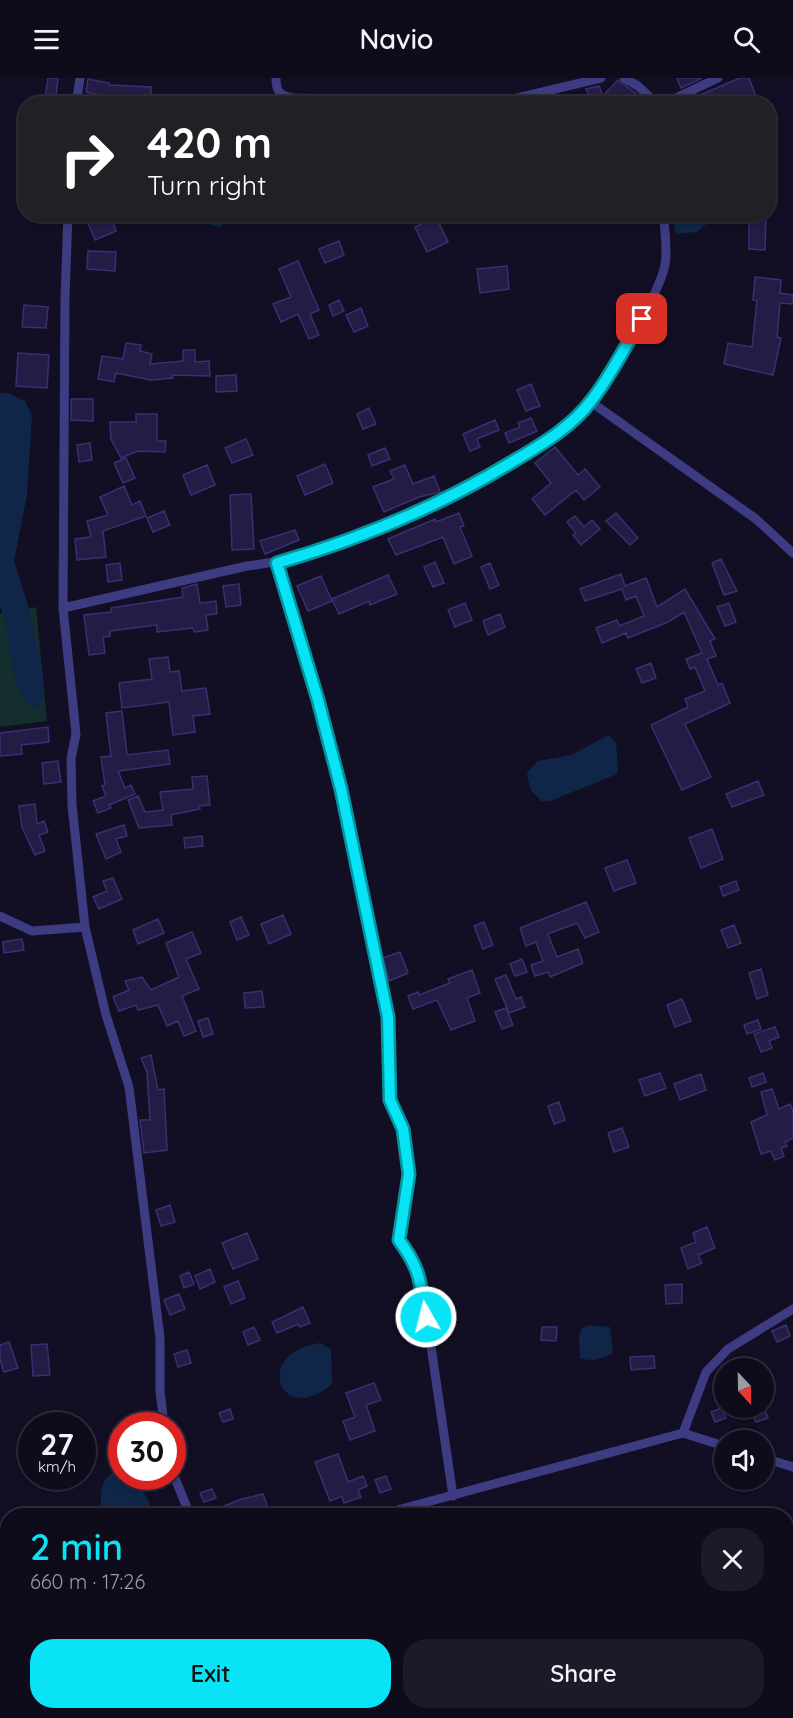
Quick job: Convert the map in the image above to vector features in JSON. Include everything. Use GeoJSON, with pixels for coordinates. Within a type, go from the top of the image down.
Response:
{"type":"FeatureCollection","features":[{"type":"Feature","properties":{"kind":"street"},"geometry":{"type":"LineString","coordinates":[[77,96],[80,78]]}},
{"type":"Feature","properties":{"kind":"street"},"geometry":{"type":"LineString","coordinates":[[276,78],[276,89],[285,96]]}},
{"type":"Feature","properties":{"kind":"street"},"geometry":{"type":"LineString","coordinates":[[525,96],[601,78]]}},
{"type":"Feature","properties":{"kind":"street"},"geometry":{"type":"LineString","coordinates":[[624,78],[647,96]]}},
{"type":"Feature","properties":{"kind":"street"},"geometry":{"type":"LineString","coordinates":[[680,96],[718,78]]}},
{"type":"Feature","properties":{"kind":"street"},"geometry":{"type":"LineString","coordinates":[[68,222],[63,608],[76,734],[71,759],[72,805],[85,927],[106,1015],[129,1087],[160,1338],[162,1412]]}},
{"type":"Feature","properties":{"kind":"street"},"geometry":{"type":"LineString","coordinates":[[63,608],[247,566],[277,563],[323,550],[432,507],[546,442],[591,402],[642,319],[665,266],[664,222]]}},
{"type":"Feature","properties":{"kind":"street"},"geometry":{"type":"LineString","coordinates":[[591,402],[756,519],[793,553]]}},
{"type":"Feature","properties":{"kind":"street"},"geometry":{"type":"LineString","coordinates":[[277,563],[318,700],[341,789],[388,1017],[390,1100],[403,1129],[409,1174],[399,1240],[414,1260],[421,1278],[453,1496]]}},
{"type":"Feature","properties":{"kind":"street"},"geometry":{"type":"LineString","coordinates":[[0,916],[32,932],[85,927]]}},
{"type":"Feature","properties":{"kind":"street"},"geometry":{"type":"LineString","coordinates":[[683,1433],[706,1372],[728,1349],[793,1309]]}},
{"type":"Feature","properties":{"kind":"street"},"geometry":{"type":"LineString","coordinates":[[407,1508],[639,1443],[683,1433],[714,1443]]}},
{"type":"Feature","properties":{"kind":"street"},"geometry":{"type":"LineString","coordinates":[[774,1461],[793,1467]]}},
{"type":"Feature","properties":{"kind":"street"},"geometry":{"type":"LineString","coordinates":[[180,1490],[187,1508]]}},
{"type":"Feature","properties":{"kind":"green space"},"geometry":{"type":"Polygon","coordinates":[[[36,607],[47,721],[0,727],[0,614],[36,607]]]}},
{"type":"Feature","properties":{"kind":"water"},"geometry":{"type":"Polygon","coordinates":[[[202,222],[228,222],[220,227],[202,222]]]}},
{"type":"Feature","properties":{"kind":"water"},"geometry":{"type":"Polygon","coordinates":[[[674,222],[709,222],[697,232],[676,234],[674,222]]]}},
{"type":"Feature","properties":{"kind":"water"},"geometry":{"type":"Polygon","coordinates":[[[0,393],[8,393],[25,401],[32,416],[27,495],[14,561],[28,605],[43,673],[43,700],[35,709],[19,690],[0,606],[0,393]]]}},
{"type":"Feature","properties":{"kind":"water"},"geometry":{"type":"Polygon","coordinates":[[[609,735],[616,743],[618,772],[615,775],[550,801],[541,801],[530,789],[527,773],[538,761],[571,755],[609,735]]]}},
{"type":"Feature","properties":{"kind":"water"},"geometry":{"type":"Polygon","coordinates":[[[589,1325],[610,1327],[613,1352],[597,1359],[580,1358],[579,1336],[582,1328],[589,1325]]]}},
{"type":"Feature","properties":{"kind":"water"},"geometry":{"type":"Polygon","coordinates":[[[320,1343],[331,1349],[332,1384],[314,1395],[299,1398],[288,1393],[281,1384],[280,1372],[285,1360],[298,1350],[320,1343]]]}},
{"type":"Feature","properties":{"kind":"water"},"geometry":{"type":"Polygon","coordinates":[[[108,1476],[108,1490],[142,1490],[152,1508],[101,1508],[105,1480],[108,1476]]]}},
{"type":"Feature","properties":{"kind":"building"},"geometry":{"type":"Polygon","coordinates":[[[48,78],[58,78],[56,96],[45,96],[48,78]]]}},
{"type":"Feature","properties":{"kind":"building"},"geometry":{"type":"Polygon","coordinates":[[[677,78],[702,78],[681,88],[677,78]]]}},
{"type":"Feature","properties":{"kind":"building"},"geometry":{"type":"Polygon","coordinates":[[[740,78],[749,78],[755,94],[750,96],[698,96],[740,78]]]}},
{"type":"Feature","properties":{"kind":"building"},"geometry":{"type":"Polygon","coordinates":[[[88,79],[109,83],[109,85],[151,87],[151,96],[103,96],[86,92],[88,79]]]}},
{"type":"Feature","properties":{"kind":"building"},"geometry":{"type":"Polygon","coordinates":[[[618,80],[638,96],[603,96],[618,80]]]}},
{"type":"Feature","properties":{"kind":"building"},"geometry":{"type":"Polygon","coordinates":[[[599,86],[603,96],[589,96],[586,89],[599,86]]]}},
{"type":"Feature","properties":{"kind":"building"},"geometry":{"type":"Polygon","coordinates":[[[113,222],[116,231],[95,240],[88,223],[113,222]]]}},
{"type":"Feature","properties":{"kind":"building"},"geometry":{"type":"Polygon","coordinates":[[[426,222],[438,222],[448,242],[427,252],[415,227],[426,222]]]}},
{"type":"Feature","properties":{"kind":"building"},"geometry":{"type":"Polygon","coordinates":[[[749,222],[766,222],[765,250],[749,249],[749,222]]]}},
{"type":"Feature","properties":{"kind":"building"},"geometry":{"type":"Polygon","coordinates":[[[339,241],[344,255],[325,263],[319,249],[339,241]]]}},
{"type":"Feature","properties":{"kind":"building"},"geometry":{"type":"Polygon","coordinates":[[[88,251],[116,252],[115,271],[87,269],[88,251]]]}},
{"type":"Feature","properties":{"kind":"building"},"geometry":{"type":"Polygon","coordinates":[[[298,261],[319,310],[310,314],[319,335],[309,339],[298,314],[281,322],[273,304],[291,297],[279,269],[298,261]]]}},
{"type":"Feature","properties":{"kind":"building"},"geometry":{"type":"Polygon","coordinates":[[[507,266],[509,289],[480,293],[477,269],[507,266]]]}},
{"type":"Feature","properties":{"kind":"building"},"geometry":{"type":"Polygon","coordinates":[[[755,277],[781,280],[780,293],[793,295],[793,304],[780,303],[777,337],[781,338],[773,375],[724,364],[728,343],[752,347],[757,301],[753,300],[755,277]]]}},
{"type":"Feature","properties":{"kind":"building"},"geometry":{"type":"Polygon","coordinates":[[[339,300],[344,311],[333,316],[329,305],[339,300]]]}},
{"type":"Feature","properties":{"kind":"building"},"geometry":{"type":"Polygon","coordinates":[[[24,305],[48,307],[46,328],[22,327],[24,305]]]}},
{"type":"Feature","properties":{"kind":"building"},"geometry":{"type":"Polygon","coordinates":[[[361,308],[368,326],[354,332],[346,315],[361,308]]]}},
{"type":"Feature","properties":{"kind":"building"},"geometry":{"type":"Polygon","coordinates":[[[126,343],[141,345],[140,351],[152,354],[150,364],[183,361],[183,350],[195,350],[195,362],[209,361],[210,376],[172,375],[173,378],[151,380],[116,373],[114,382],[98,379],[102,356],[123,359],[126,343]]]}},
{"type":"Feature","properties":{"kind":"building"},"geometry":{"type":"Polygon","coordinates":[[[18,353],[49,355],[47,388],[16,386],[18,353]]]}},
{"type":"Feature","properties":{"kind":"building"},"geometry":{"type":"Polygon","coordinates":[[[236,375],[237,391],[216,392],[216,376],[236,375]]]}},
{"type":"Feature","properties":{"kind":"building"},"geometry":{"type":"Polygon","coordinates":[[[531,384],[540,406],[526,411],[517,390],[531,384]]]}},
{"type":"Feature","properties":{"kind":"building"},"geometry":{"type":"Polygon","coordinates":[[[71,399],[93,399],[93,421],[71,420],[71,399]]]}},
{"type":"Feature","properties":{"kind":"building"},"geometry":{"type":"Polygon","coordinates":[[[369,408],[376,424],[363,429],[357,414],[369,408]]]}},
{"type":"Feature","properties":{"kind":"building"},"geometry":{"type":"Polygon","coordinates":[[[136,414],[157,414],[157,441],[166,441],[165,452],[138,451],[121,458],[111,439],[110,422],[136,422],[136,414]]]}},
{"type":"Feature","properties":{"kind":"building"},"geometry":{"type":"Polygon","coordinates":[[[531,418],[537,431],[509,443],[505,433],[520,427],[518,423],[531,418]]]}},
{"type":"Feature","properties":{"kind":"building"},"geometry":{"type":"Polygon","coordinates":[[[495,420],[499,430],[477,439],[480,447],[470,451],[463,434],[495,420]]]}},
{"type":"Feature","properties":{"kind":"building"},"geometry":{"type":"Polygon","coordinates":[[[246,439],[253,455],[232,463],[225,448],[246,439]]]}},
{"type":"Feature","properties":{"kind":"building"},"geometry":{"type":"Polygon","coordinates":[[[90,443],[92,460],[79,462],[77,445],[90,443]]]}},
{"type":"Feature","properties":{"kind":"building"},"geometry":{"type":"Polygon","coordinates":[[[555,447],[578,475],[585,469],[600,487],[584,500],[576,490],[545,515],[532,499],[551,483],[535,463],[555,447]]]}},
{"type":"Feature","properties":{"kind":"building"},"geometry":{"type":"Polygon","coordinates":[[[385,448],[390,459],[372,466],[368,455],[385,448]]]}},
{"type":"Feature","properties":{"kind":"building"},"geometry":{"type":"Polygon","coordinates":[[[126,458],[135,478],[123,483],[114,463],[126,458]]]}},
{"type":"Feature","properties":{"kind":"building"},"geometry":{"type":"Polygon","coordinates":[[[325,464],[333,483],[305,495],[297,476],[325,464]]]}},
{"type":"Feature","properties":{"kind":"building"},"geometry":{"type":"Polygon","coordinates":[[[207,465],[215,485],[191,495],[183,475],[207,465]]]}},
{"type":"Feature","properties":{"kind":"building"},"geometry":{"type":"Polygon","coordinates":[[[405,465],[413,484],[434,476],[440,492],[419,497],[384,512],[373,487],[394,479],[390,471],[405,465]]]}},
{"type":"Feature","properties":{"kind":"building"},"geometry":{"type":"Polygon","coordinates":[[[124,486],[132,505],[140,501],[146,516],[103,531],[106,557],[77,560],[75,539],[91,537],[87,521],[108,515],[100,497],[124,486]]]}},
{"type":"Feature","properties":{"kind":"building"},"geometry":{"type":"Polygon","coordinates":[[[251,494],[254,549],[232,550],[230,495],[251,494]]]}},
{"type":"Feature","properties":{"kind":"building"},"geometry":{"type":"Polygon","coordinates":[[[164,511],[170,525],[153,532],[147,518],[164,511]]]}},
{"type":"Feature","properties":{"kind":"building"},"geometry":{"type":"Polygon","coordinates":[[[459,513],[464,526],[460,527],[472,556],[454,564],[443,537],[396,555],[388,539],[435,519],[436,522],[459,513]]]}},
{"type":"Feature","properties":{"kind":"building"},"geometry":{"type":"Polygon","coordinates":[[[616,513],[638,538],[630,545],[606,521],[616,513]]]}},
{"type":"Feature","properties":{"kind":"building"},"geometry":{"type":"Polygon","coordinates":[[[575,516],[584,527],[592,520],[600,529],[581,545],[573,535],[576,533],[567,522],[575,516]]]}},
{"type":"Feature","properties":{"kind":"building"},"geometry":{"type":"Polygon","coordinates":[[[295,530],[299,540],[265,554],[260,541],[295,530]]]}},
{"type":"Feature","properties":{"kind":"building"},"geometry":{"type":"Polygon","coordinates":[[[721,559],[737,591],[724,595],[712,563],[721,559]]]}},
{"type":"Feature","properties":{"kind":"building"},"geometry":{"type":"Polygon","coordinates":[[[435,562],[444,583],[433,587],[424,567],[435,562]]]}},
{"type":"Feature","properties":{"kind":"building"},"geometry":{"type":"Polygon","coordinates":[[[120,563],[122,580],[108,582],[106,565],[120,563]]]}},
{"type":"Feature","properties":{"kind":"building"},"geometry":{"type":"Polygon","coordinates":[[[490,563],[499,585],[490,589],[481,567],[490,563]]]}},
{"type":"Feature","properties":{"kind":"building"},"geometry":{"type":"Polygon","coordinates":[[[621,574],[625,586],[646,578],[657,607],[685,589],[715,639],[710,641],[716,656],[707,659],[718,685],[722,683],[730,703],[685,724],[711,777],[682,790],[651,725],[688,707],[685,699],[705,691],[695,667],[690,669],[686,659],[702,653],[684,612],[668,622],[628,638],[626,633],[602,643],[596,628],[617,620],[619,626],[644,616],[636,596],[626,600],[622,589],[585,601],[580,589],[621,574]]]}},
{"type":"Feature","properties":{"kind":"building"},"geometry":{"type":"Polygon","coordinates":[[[388,575],[397,594],[370,605],[369,601],[339,614],[332,599],[388,575]]]}},
{"type":"Feature","properties":{"kind":"building"},"geometry":{"type":"Polygon","coordinates":[[[321,576],[332,601],[308,611],[297,586],[321,576]]]}},
{"type":"Feature","properties":{"kind":"building"},"geometry":{"type":"Polygon","coordinates":[[[197,584],[200,603],[216,601],[217,614],[206,615],[208,630],[194,632],[193,628],[157,632],[157,625],[110,631],[110,636],[103,637],[105,653],[89,655],[84,615],[111,612],[111,608],[183,597],[182,588],[197,584]]]}},
{"type":"Feature","properties":{"kind":"building"},"geometry":{"type":"Polygon","coordinates":[[[239,584],[241,605],[226,607],[223,586],[239,584]]]}},
{"type":"Feature","properties":{"kind":"building"},"geometry":{"type":"Polygon","coordinates":[[[465,603],[472,620],[455,627],[448,610],[465,603]]]}},
{"type":"Feature","properties":{"kind":"building"},"geometry":{"type":"Polygon","coordinates":[[[729,603],[736,622],[725,626],[717,607],[729,603]]]}},
{"type":"Feature","properties":{"kind":"building"},"geometry":{"type":"Polygon","coordinates":[[[500,614],[505,627],[488,635],[483,621],[500,614]]]}},
{"type":"Feature","properties":{"kind":"building"},"geometry":{"type":"Polygon","coordinates":[[[168,657],[170,672],[179,671],[182,691],[206,688],[210,714],[193,716],[195,732],[173,735],[169,702],[122,708],[119,683],[152,679],[149,659],[168,657]]]}},
{"type":"Feature","properties":{"kind":"building"},"geometry":{"type":"Polygon","coordinates":[[[651,663],[656,678],[642,683],[636,669],[651,663]]]}},
{"type":"Feature","properties":{"kind":"building"},"geometry":{"type":"Polygon","coordinates":[[[122,711],[127,755],[168,750],[170,764],[118,771],[125,788],[131,785],[135,794],[109,805],[111,808],[98,813],[93,801],[106,796],[102,786],[105,785],[101,757],[111,756],[106,713],[122,711]]]}},
{"type":"Feature","properties":{"kind":"building"},"geometry":{"type":"Polygon","coordinates":[[[48,727],[49,742],[21,745],[22,754],[0,756],[0,733],[48,727]]]}},
{"type":"Feature","properties":{"kind":"building"},"geometry":{"type":"Polygon","coordinates":[[[58,761],[61,782],[44,784],[42,763],[58,761]]]}},
{"type":"Feature","properties":{"kind":"building"},"geometry":{"type":"Polygon","coordinates":[[[207,776],[210,805],[171,815],[172,825],[139,828],[128,800],[138,796],[145,812],[163,810],[160,792],[193,789],[192,777],[207,776]]]}},
{"type":"Feature","properties":{"kind":"building"},"geometry":{"type":"Polygon","coordinates":[[[758,781],[764,795],[732,807],[726,794],[758,781]]]}},
{"type":"Feature","properties":{"kind":"building"},"geometry":{"type":"Polygon","coordinates":[[[35,804],[37,824],[44,821],[48,832],[39,835],[45,851],[35,855],[22,827],[19,806],[35,804]]]}},
{"type":"Feature","properties":{"kind":"building"},"geometry":{"type":"Polygon","coordinates":[[[124,825],[127,836],[116,839],[121,852],[106,859],[96,834],[124,825]]]}},
{"type":"Feature","properties":{"kind":"building"},"geometry":{"type":"Polygon","coordinates":[[[712,829],[723,859],[701,868],[689,838],[712,829]]]}},
{"type":"Feature","properties":{"kind":"building"},"geometry":{"type":"Polygon","coordinates":[[[202,836],[203,846],[185,848],[184,838],[202,836]]]}},
{"type":"Feature","properties":{"kind":"building"},"geometry":{"type":"Polygon","coordinates":[[[627,860],[636,883],[614,891],[605,868],[627,860]]]}},
{"type":"Feature","properties":{"kind":"building"},"geometry":{"type":"Polygon","coordinates":[[[113,878],[122,899],[99,909],[93,897],[107,891],[103,881],[113,878]]]}},
{"type":"Feature","properties":{"kind":"building"},"geometry":{"type":"Polygon","coordinates":[[[736,881],[739,890],[723,896],[720,887],[736,881]]]}},
{"type":"Feature","properties":{"kind":"building"},"geometry":{"type":"Polygon","coordinates":[[[586,902],[599,932],[585,938],[577,923],[548,934],[557,957],[578,949],[583,963],[550,977],[548,972],[535,976],[531,965],[543,961],[536,942],[526,946],[520,928],[586,902]]]}},
{"type":"Feature","properties":{"kind":"building"},"geometry":{"type":"Polygon","coordinates":[[[283,915],[291,934],[269,944],[261,924],[283,915]]]}},
{"type":"Feature","properties":{"kind":"building"},"geometry":{"type":"Polygon","coordinates":[[[241,917],[249,935],[237,940],[230,922],[241,917]]]}},
{"type":"Feature","properties":{"kind":"building"},"geometry":{"type":"Polygon","coordinates":[[[158,919],[164,933],[138,944],[133,930],[158,919]]]}},
{"type":"Feature","properties":{"kind":"building"},"geometry":{"type":"Polygon","coordinates":[[[484,922],[493,945],[483,949],[474,926],[484,922]]]}},
{"type":"Feature","properties":{"kind":"building"},"geometry":{"type":"Polygon","coordinates":[[[734,925],[741,943],[728,948],[721,930],[734,925]]]}},
{"type":"Feature","properties":{"kind":"building"},"geometry":{"type":"Polygon","coordinates":[[[192,932],[201,953],[186,959],[199,989],[182,996],[196,1031],[184,1036],[178,1021],[167,1026],[158,1005],[138,1010],[136,1005],[119,1011],[113,997],[129,990],[125,981],[142,977],[151,990],[179,977],[166,943],[192,932]]]}},
{"type":"Feature","properties":{"kind":"building"},"geometry":{"type":"Polygon","coordinates":[[[22,939],[24,950],[4,953],[3,942],[22,939]]]}},
{"type":"Feature","properties":{"kind":"building"},"geometry":{"type":"Polygon","coordinates":[[[400,952],[408,973],[389,981],[383,958],[400,952]]]}},
{"type":"Feature","properties":{"kind":"building"},"geometry":{"type":"Polygon","coordinates":[[[522,959],[527,972],[515,976],[510,964],[522,959]]]}},
{"type":"Feature","properties":{"kind":"building"},"geometry":{"type":"Polygon","coordinates":[[[761,969],[768,995],[757,999],[749,973],[761,969]]]}},
{"type":"Feature","properties":{"kind":"building"},"geometry":{"type":"Polygon","coordinates":[[[472,970],[480,993],[467,998],[475,1021],[451,1030],[437,1000],[413,1009],[408,996],[418,992],[419,995],[450,983],[448,979],[472,970]]]}},
{"type":"Feature","properties":{"kind":"building"},"geometry":{"type":"Polygon","coordinates":[[[506,975],[516,999],[521,997],[525,1007],[509,1013],[495,979],[506,975]]]}},
{"type":"Feature","properties":{"kind":"building"},"geometry":{"type":"Polygon","coordinates":[[[262,991],[264,1007],[245,1008],[244,993],[262,991]]]}},
{"type":"Feature","properties":{"kind":"building"},"geometry":{"type":"Polygon","coordinates":[[[682,999],[691,1021],[675,1027],[667,1005],[682,999]]]}},
{"type":"Feature","properties":{"kind":"building"},"geometry":{"type":"Polygon","coordinates":[[[506,1008],[513,1025],[502,1029],[495,1012],[506,1008]]]}},
{"type":"Feature","properties":{"kind":"building"},"geometry":{"type":"Polygon","coordinates":[[[208,1018],[213,1034],[203,1037],[198,1021],[208,1018]]]}},
{"type":"Feature","properties":{"kind":"building"},"geometry":{"type":"Polygon","coordinates":[[[758,1020],[761,1029],[747,1034],[744,1025],[758,1020]]]}},
{"type":"Feature","properties":{"kind":"building"},"geometry":{"type":"Polygon","coordinates":[[[775,1027],[779,1037],[769,1041],[772,1048],[761,1052],[754,1034],[775,1027]]]}},
{"type":"Feature","properties":{"kind":"building"},"geometry":{"type":"Polygon","coordinates":[[[151,1055],[158,1090],[164,1089],[167,1150],[144,1153],[140,1120],[150,1120],[147,1072],[141,1058],[151,1055]]]}},
{"type":"Feature","properties":{"kind":"building"},"geometry":{"type":"Polygon","coordinates":[[[660,1073],[666,1088],[645,1096],[639,1080],[660,1073]]]}},
{"type":"Feature","properties":{"kind":"building"},"geometry":{"type":"Polygon","coordinates":[[[763,1073],[766,1082],[752,1087],[749,1078],[763,1073]]]}},
{"type":"Feature","properties":{"kind":"building"},"geometry":{"type":"Polygon","coordinates":[[[701,1074],[706,1090],[680,1100],[674,1084],[701,1074]]]}},
{"type":"Feature","properties":{"kind":"building"},"geometry":{"type":"Polygon","coordinates":[[[772,1089],[779,1109],[790,1104],[793,1111],[793,1138],[785,1142],[787,1146],[781,1148],[784,1156],[775,1160],[771,1151],[761,1154],[751,1122],[767,1115],[761,1092],[772,1089]]]}},
{"type":"Feature","properties":{"kind":"building"},"geometry":{"type":"Polygon","coordinates":[[[559,1102],[565,1120],[554,1124],[548,1106],[559,1102]]]}},
{"type":"Feature","properties":{"kind":"building"},"geometry":{"type":"Polygon","coordinates":[[[622,1128],[629,1147],[614,1152],[608,1133],[622,1128]]]}},
{"type":"Feature","properties":{"kind":"building"},"geometry":{"type":"Polygon","coordinates":[[[170,1205],[175,1222],[161,1226],[156,1210],[170,1205]]]}},
{"type":"Feature","properties":{"kind":"building"},"geometry":{"type":"Polygon","coordinates":[[[707,1227],[715,1248],[698,1255],[702,1263],[688,1269],[681,1248],[696,1242],[693,1233],[707,1227]]]}},
{"type":"Feature","properties":{"kind":"building"},"geometry":{"type":"Polygon","coordinates":[[[247,1233],[258,1259],[233,1269],[222,1243],[247,1233]]]}},
{"type":"Feature","properties":{"kind":"building"},"geometry":{"type":"Polygon","coordinates":[[[210,1269],[215,1282],[200,1289],[195,1276],[210,1269]]]}},
{"type":"Feature","properties":{"kind":"building"},"geometry":{"type":"Polygon","coordinates":[[[189,1272],[194,1284],[184,1288],[180,1276],[189,1272]]]}},
{"type":"Feature","properties":{"kind":"building"},"geometry":{"type":"Polygon","coordinates":[[[238,1281],[245,1298],[231,1304],[224,1287],[238,1281]]]}},
{"type":"Feature","properties":{"kind":"building"},"geometry":{"type":"Polygon","coordinates":[[[682,1284],[682,1303],[666,1304],[665,1285],[682,1284]]]}},
{"type":"Feature","properties":{"kind":"building"},"geometry":{"type":"Polygon","coordinates":[[[179,1294],[185,1309],[170,1315],[164,1300],[179,1294]]]}},
{"type":"Feature","properties":{"kind":"building"},"geometry":{"type":"Polygon","coordinates":[[[303,1307],[310,1323],[300,1327],[298,1324],[277,1333],[272,1322],[303,1307]]]}},
{"type":"Feature","properties":{"kind":"building"},"geometry":{"type":"Polygon","coordinates":[[[786,1325],[790,1336],[777,1342],[772,1331],[786,1325]]]}},
{"type":"Feature","properties":{"kind":"building"},"geometry":{"type":"Polygon","coordinates":[[[254,1327],[260,1340],[248,1345],[243,1332],[254,1327]]]}},
{"type":"Feature","properties":{"kind":"building"},"geometry":{"type":"Polygon","coordinates":[[[542,1327],[557,1327],[556,1341],[541,1340],[542,1327]]]}},
{"type":"Feature","properties":{"kind":"building"},"geometry":{"type":"Polygon","coordinates":[[[9,1342],[18,1368],[4,1372],[0,1360],[0,1345],[9,1342]]]}},
{"type":"Feature","properties":{"kind":"building"},"geometry":{"type":"Polygon","coordinates":[[[47,1344],[50,1375],[33,1376],[31,1345],[47,1344]]]}},
{"type":"Feature","properties":{"kind":"building"},"geometry":{"type":"Polygon","coordinates":[[[187,1350],[191,1363],[178,1367],[174,1354],[187,1350]]]}},
{"type":"Feature","properties":{"kind":"building"},"geometry":{"type":"Polygon","coordinates":[[[654,1356],[655,1368],[631,1370],[630,1357],[654,1356]]]}},
{"type":"Feature","properties":{"kind":"building"},"geometry":{"type":"Polygon","coordinates":[[[374,1383],[381,1400],[366,1405],[375,1431],[350,1440],[343,1421],[355,1417],[346,1393],[374,1383]]]}},
{"type":"Feature","properties":{"kind":"building"},"geometry":{"type":"Polygon","coordinates":[[[230,1409],[233,1419],[223,1422],[219,1413],[230,1409]]]}},
{"type":"Feature","properties":{"kind":"building"},"geometry":{"type":"Polygon","coordinates":[[[714,1411],[714,1418],[726,1418],[715,1422],[711,1412],[714,1411]]]}},
{"type":"Feature","properties":{"kind":"building"},"geometry":{"type":"Polygon","coordinates":[[[754,1418],[768,1418],[756,1422],[754,1418]]]}},
{"type":"Feature","properties":{"kind":"building"},"geometry":{"type":"Polygon","coordinates":[[[338,1454],[348,1482],[363,1476],[367,1486],[358,1490],[361,1497],[344,1503],[342,1496],[330,1501],[315,1462],[338,1454]]]}},
{"type":"Feature","properties":{"kind":"building"},"geometry":{"type":"Polygon","coordinates":[[[386,1476],[391,1489],[380,1493],[375,1480],[386,1476]]]}},
{"type":"Feature","properties":{"kind":"building"},"geometry":{"type":"Polygon","coordinates":[[[212,1489],[216,1498],[204,1502],[200,1493],[212,1489]]]}},
{"type":"Feature","properties":{"kind":"building"},"geometry":{"type":"Polygon","coordinates":[[[263,1494],[267,1505],[260,1508],[219,1508],[263,1494]]]}},
{"type":"Feature","properties":{"kind":"route"},"geometry":{"type":"LineString","coordinates":[[426,1317],[421,1278],[414,1260],[399,1240],[409,1174],[403,1129],[390,1100],[391,1062],[388,1017],[341,789],[318,700],[277,563],[323,550],[423,512],[546,442],[590,403],[642,319]]}}]}
